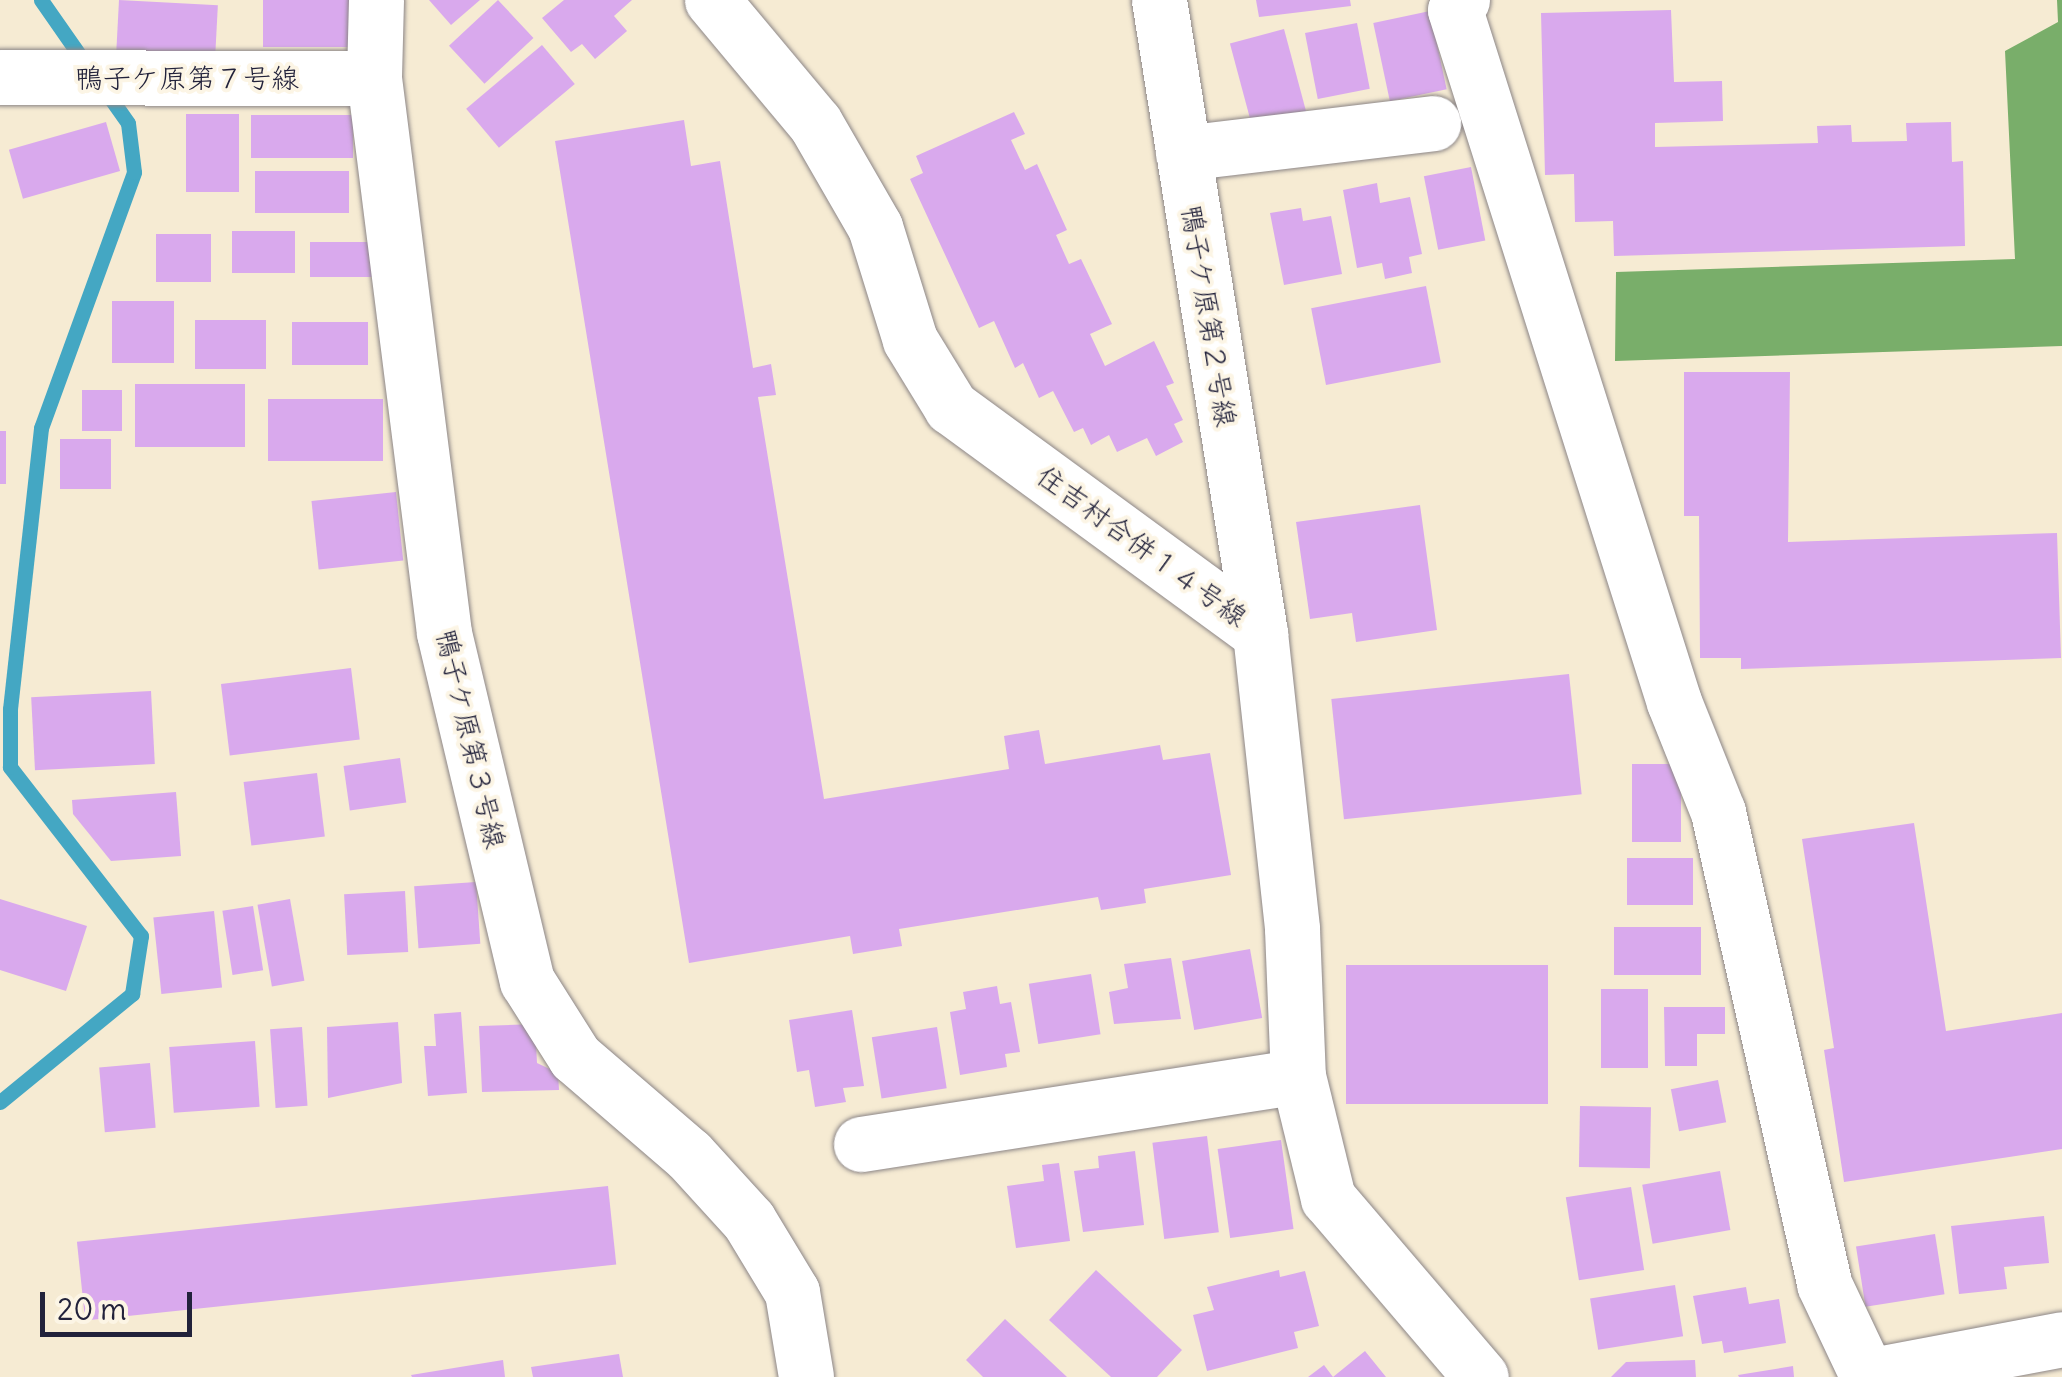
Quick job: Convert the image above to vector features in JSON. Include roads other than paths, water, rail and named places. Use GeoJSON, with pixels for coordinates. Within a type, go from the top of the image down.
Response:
{"type":"FeatureCollection","features":[{"type":"Feature","properties":{"kind":"street","name":"鴨子ケ原第３号線"},"geometry":{"type":"LineString","coordinates":[[376,0],[374,78],[444,633],[527,980],[575,1057],[690,1155],[749,1220],[792,1292],[806,1377]]}},
{"type":"Feature","properties":{"kind":"street","name":"住吉村合併１４号線"},"geometry":{"type":"LineString","coordinates":[[712,0],[816,124],[875,227],[910,340],[951,406],[1260,633],[1292,929],[1298,1076],[1328,1198],[1481,1377]]}},
{"type":"Feature","properties":{"kind":"street","name":"鴨子ケ原第２号線"},"geometry":{"type":"LineString","coordinates":[[1158,0],[1260,633]]}},
{"type":"Feature","properties":{"kind":"street"},"geometry":{"type":"LineString","coordinates":[[1462,0],[1455,10],[1490,122],[1674,702],[1718,812],[1824,1284],[1868,1376],[2062,1339]]}},
{"type":"Feature","properties":{"kind":"street","name":"鴨子ケ原第７号線"},"geometry":{"type":"LineString","coordinates":[[0,77],[374,78]]}},
{"type":"Feature","properties":{"kind":"street"},"geometry":{"type":"LineString","coordinates":[[1183,153],[1433,124]]}},
{"type":"Feature","properties":{"kind":"street"},"geometry":{"type":"LineString","coordinates":[[861,1144],[1298,1076]]}},
{"type":"Feature","properties":{"kind":"waterway"},"geometry":{"type":"LineString","coordinates":[[41,0],[87,66]]}},
{"type":"Feature","properties":{"kind":"waterway"},"geometry":{"type":"LineString","coordinates":[[0,1102],[132,994],[141,936],[10,767],[10,709],[41,428],[134,172],[128,123],[104,89]]}}]}
